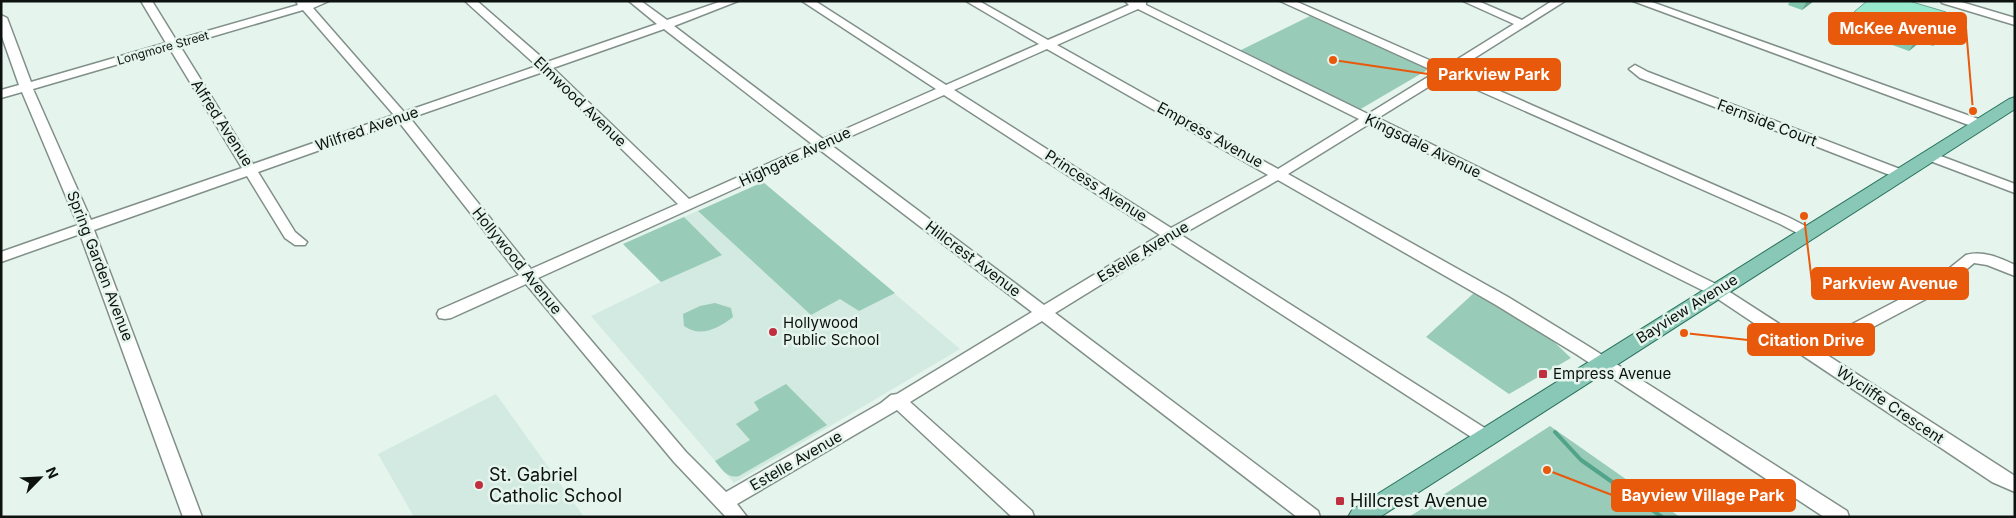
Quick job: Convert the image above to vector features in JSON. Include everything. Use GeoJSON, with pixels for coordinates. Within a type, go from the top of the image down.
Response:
{"type":"FeatureCollection","features":[{"type":"Feature","properties":{"kind":"main road","name":"Bayview Avenue"},"geometry":{"type":"LineString","coordinates":[[1360,517],[2015,102]]}},
{"type":"Feature","properties":{"kind":"street","name":"Alfred Avenue"},"geometry":{"type":"LineString","coordinates":[[146,1],[172,46],[252,170],[290,235],[300,242]]}},
{"type":"Feature","properties":{"kind":"street","name":"Longmore Street"},"geometry":{"type":"LineString","coordinates":[[1,94],[172,46],[303,4],[324,1]]}},
{"type":"Feature","properties":{"kind":"street","name":"Elmwood Avenue"},"geometry":{"type":"LineString","coordinates":[[470,1],[544,67],[688,206]]}},
{"type":"Feature","properties":{"kind":"street","name":"Hillcrest Avenue"},"geometry":{"type":"LineString","coordinates":[[634,1],[1311,517]]}},
{"type":"Feature","properties":{"kind":"street","name":"Wilfred Avenue"},"geometry":{"type":"LineString","coordinates":[[1,257],[733,1]]}},
{"type":"Feature","properties":{"kind":"street","name":"Princess Avenue"},"geometry":{"type":"LineString","coordinates":[[807,1],[1485,437]]}},
{"type":"Feature","properties":{"kind":"street","name":"Empress Avenue"},"geometry":{"type":"LineString","coordinates":[[971,1],[1502,301],[1829,508],[1840,517]]}},
{"type":"Feature","properties":{"kind":"street"},"geometry":{"type":"LineString","coordinates":[[1285,1],[1785,221],[1808,233]]}},
{"type":"Feature","properties":{"kind":"street"},"geometry":{"type":"LineString","coordinates":[[1468,1],[1523,24]]}},
{"type":"Feature","properties":{"kind":"street","name":"Estelle Avenue"},"geometry":{"type":"LineString","coordinates":[[726,502],[1172,234],[1279,174],[1443,71],[1560,1]]}},
{"type":"Feature","properties":{"kind":"street"},"geometry":{"type":"LineString","coordinates":[[1638,1],[1979,124]]}},
{"type":"Feature","properties":{"kind":"street"},"geometry":{"type":"LineString","coordinates":[[1946,1],[2015,22]]}},
{"type":"Feature","properties":{"kind":"street","name":"Highgate Avenue"},"geometry":{"type":"LineString","coordinates":[[445,314],[1138,2]]}},
{"type":"Feature","properties":{"kind":"street","name":"Kingsdale Avenue"},"geometry":{"type":"LineString","coordinates":[[1138,2],[1716,291]]}},
{"type":"Feature","properties":{"kind":"street","name":"Hollywood Avenue"},"geometry":{"type":"LineString","coordinates":[[303,4],[402,117],[528,276],[680,458],[726,502],[738,517]]}},
{"type":"Feature","properties":{"kind":"street","name":"Spring Garden Avenue"},"geometry":{"type":"LineString","coordinates":[[1,18],[26,86],[86,228],[193,517]]}},
{"type":"Feature","properties":{"kind":"street","name":"Fernside Court"},"geometry":{"type":"LineString","coordinates":[[1635,69],[1644,75],[1900,174]]}},
{"type":"Feature","properties":{"kind":"street"},"geometry":{"type":"LineString","coordinates":[[1930,156],[2015,189]]}},
{"type":"Feature","properties":{"kind":"street"},"geometry":{"type":"LineString","coordinates":[[1812,353],[1936,287],[1971,258],[1990,260],[2015,271]]}},
{"type":"Feature","properties":{"kind":"street","name":"Wycliffe Crescent"},"geometry":{"type":"LineString","coordinates":[[1716,291],[1999,477],[2015,485]]}},
{"type":"Feature","properties":{"kind":"street"},"geometry":{"type":"LineString","coordinates":[[897,400],[1025,517]]}},
{"type":"Feature","properties":{"kind":"shaded area","name":"Hollywood Public School"},"geometry":{"type":"Polygon","coordinates":[[[763,182],[960,349],[734,483],[591,316],[661,282],[623,244],[763,182]]]}},
{"type":"Feature","properties":{"kind":"shaded area","name":"St. Gabriel Catholic School"},"geometry":{"type":"Polygon","coordinates":[[[496,394],[584,517],[414,517],[378,454],[496,394]]]}},
{"type":"Feature","properties":{"kind":"green space"},"geometry":{"type":"Polygon","coordinates":[[[1310,16],[1429,69],[1359,110],[1239,51],[1310,16]]]}},
{"type":"Feature","properties":{"kind":"green space"},"geometry":{"type":"Polygon","coordinates":[[[763,182],[895,293],[859,311],[840,299],[811,315],[698,211],[763,182]]]}},
{"type":"Feature","properties":{"kind":"green space"},"geometry":{"type":"Polygon","coordinates":[[[684,217],[722,255],[661,282],[623,244],[684,217]]]}},
{"type":"Feature","properties":{"kind":"green space"},"geometry":{"type":"Polygon","coordinates":[[[1475,292],[1553,341],[1571,358],[1509,394],[1426,337],[1475,292]]]}},
{"type":"Feature","properties":{"kind":"green space"},"geometry":{"type":"Polygon","coordinates":[[[715,303],[731,308],[733,317],[722,325],[710,330],[690,330],[684,326],[683,314],[700,306],[715,303]]]}},
{"type":"Feature","properties":{"kind":"green space"},"geometry":{"type":"Polygon","coordinates":[[[786,384],[827,425],[739,476],[728,475],[715,461],[750,440],[736,424],[759,410],[754,402],[786,384]]]}},
{"type":"Feature","properties":{"kind":"green space"},"geometry":{"type":"Polygon","coordinates":[[[1550,426],[1680,517],[1409,517],[1550,426]]]}},
{"type":"Feature","properties":{"kind":"building"},"geometry":{"type":"Polygon","coordinates":[[[1867,1],[1909,1],[1946,12],[1940,17],[1947,19],[1943,22],[1950,25],[1941,33],[1928,28],[1917,38],[1881,25],[1884,21],[1854,12],[1867,1]]]}},
{"type":"Feature","properties":{"kind":"waterway"},"geometry":{"type":"LineString","coordinates":[[1555,432],[1581,460],[1662,517]]}},
{"type":"Feature","properties":{"kind":"place","name":"Parkview Park"},"geometry":{"type":"Point","coordinates":[1333,60]}},
{"type":"Feature","properties":{"kind":"place","name":"McKee Avenue"},"geometry":{"type":"Point","coordinates":[1973,111]}},
{"type":"Feature","properties":{"kind":"place","name":"Parkview Avenue"},"geometry":{"type":"Point","coordinates":[1804,216]}},
{"type":"Feature","properties":{"kind":"place","name":"Hollywood Public School"},"geometry":{"type":"Point","coordinates":[773,332]}},
{"type":"Feature","properties":{"kind":"place","name":"Citation Drive"},"geometry":{"type":"Point","coordinates":[1684,333]}},
{"type":"Feature","properties":{"kind":"place","name":"Empress Avenue"},"geometry":{"type":"Point","coordinates":[1543,374]}},
{"type":"Feature","properties":{"kind":"place","name":"Bayview Village Park"},"geometry":{"type":"Point","coordinates":[1547,470]}},
{"type":"Feature","properties":{"kind":"place","name":"St. Gabriel Catholic School"},"geometry":{"type":"Point","coordinates":[479,485]}},
{"type":"Feature","properties":{"kind":"place","name":"Hillcrest Avenue"},"geometry":{"type":"Point","coordinates":[1340,501]}}]}
